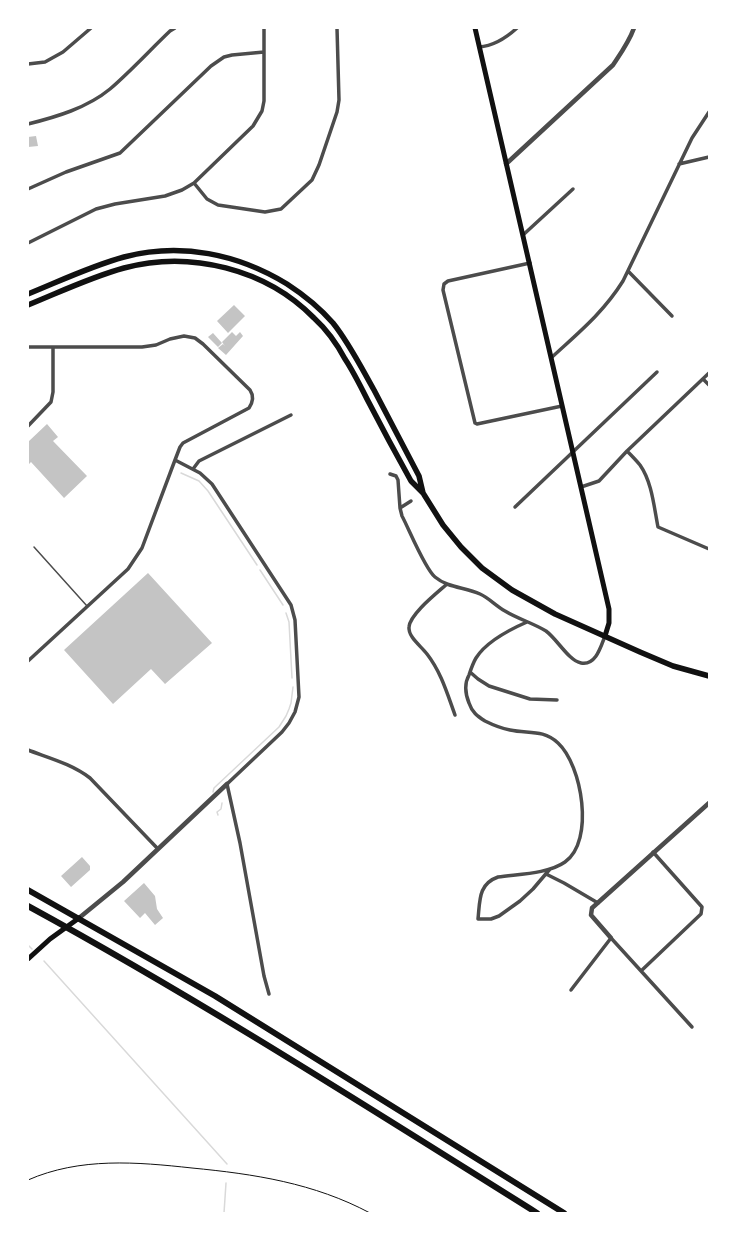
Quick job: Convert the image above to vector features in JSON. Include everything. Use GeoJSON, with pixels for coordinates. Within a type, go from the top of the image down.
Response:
{"type":"FeatureCollection","features":[{"type":"Feature","properties":{"kind":"highway"},"geometry":{"type":"LineString","coordinates":[[28,890],[215,996],[564,1213]]}},
{"type":"Feature","properties":{"kind":"highway"},"geometry":{"type":"LineString","coordinates":[[28,906],[67,927],[259,1040],[537,1213]]}},
{"type":"Feature","properties":{"kind":"main road"},"geometry":{"type":"LineString","coordinates":[[475,28],[609,609],[609,623],[605,636]]}},
{"type":"Feature","properties":{"kind":"main road"},"geometry":{"type":"LineString","coordinates":[[28,294],[104,263],[147,252],[171,250],[198,251],[238,260],[261,270],[301,293],[315,304],[337,329],[356,358],[419,476],[423,493]]}},
{"type":"Feature","properties":{"kind":"main road"},"geometry":{"type":"LineString","coordinates":[[28,305],[105,274],[148,263],[171,261],[198,262],[238,271],[261,280],[284,293],[302,307],[315,318],[331,337],[346,359],[411,481],[423,493],[451,535],[472,558],[492,576],[533,603],[673,666],[709,676]]}},
{"type":"Feature","properties":{"kind":"main road"},"geometry":{"type":"LineString","coordinates":[[28,959],[42,946],[79,918]]}},
{"type":"Feature","properties":{"kind":"street"},"geometry":{"type":"LineString","coordinates":[[28,64],[45,62],[63,52],[91,28]]}},
{"type":"Feature","properties":{"kind":"street"},"geometry":{"type":"LineString","coordinates":[[28,124],[52,118],[97,98],[110,89],[170,30],[175,28]]}},
{"type":"Feature","properties":{"kind":"street"},"geometry":{"type":"LineString","coordinates":[[28,243],[96,209],[115,204],[165,196],[182,190],[194,183],[253,126],[260,117],[264,101],[264,28]]}},
{"type":"Feature","properties":{"kind":"street"},"geometry":{"type":"LineString","coordinates":[[194,183],[207,199],[218,205],[265,212],[281,209],[312,180],[319,165],[337,112],[339,100],[337,28]]}},
{"type":"Feature","properties":{"kind":"street"},"geometry":{"type":"LineString","coordinates":[[479,47],[485,47],[501,41],[517,28]]}},
{"type":"Feature","properties":{"kind":"street"},"geometry":{"type":"LineString","coordinates":[[506,164],[612,65],[624,49],[634,28]]}},
{"type":"Feature","properties":{"kind":"street"},"geometry":{"type":"LineString","coordinates":[[28,189],[66,172],[120,153],[211,66],[232,55],[264,52]]}},
{"type":"Feature","properties":{"kind":"street"},"geometry":{"type":"LineString","coordinates":[[551,358],[599,314],[623,281],[692,138],[709,112]]}},
{"type":"Feature","properties":{"kind":"street"},"geometry":{"type":"LineString","coordinates":[[679,164],[709,157]]}},
{"type":"Feature","properties":{"kind":"street"},"geometry":{"type":"LineString","coordinates":[[523,235],[573,189]]}},
{"type":"Feature","properties":{"kind":"street"},"geometry":{"type":"LineString","coordinates":[[530,263],[448,281],[444,284],[443,290],[473,419],[477,424],[562,406]]}},
{"type":"Feature","properties":{"kind":"street"},"geometry":{"type":"LineString","coordinates":[[628,271],[672,316]]}},
{"type":"Feature","properties":{"kind":"street"},"geometry":{"type":"LineString","coordinates":[[28,347],[142,347],[156,345],[170,339],[184,336],[195,338],[204,344],[250,390],[252,394],[252,404],[249,408],[183,443],[174,460],[142,548],[128,568],[28,661]]}},
{"type":"Feature","properties":{"kind":"street"},"geometry":{"type":"LineString","coordinates":[[28,426],[51,402],[53,392],[53,347]]}},
{"type":"Feature","properties":{"kind":"street"},"geometry":{"type":"LineString","coordinates":[[515,507],[658,372]]}},
{"type":"Feature","properties":{"kind":"street"},"geometry":{"type":"LineString","coordinates":[[581,487],[599,481],[627,451],[709,374]]}},
{"type":"Feature","properties":{"kind":"street"},"geometry":{"type":"LineString","coordinates":[[703,379],[709,385]]}},
{"type":"Feature","properties":{"kind":"street"},"geometry":{"type":"LineString","coordinates":[[193,469],[199,461],[291,415]]}},
{"type":"Feature","properties":{"kind":"street"},"geometry":{"type":"LineString","coordinates":[[627,451],[639,463],[646,474],[658,527],[709,548]]}},
{"type":"Feature","properties":{"kind":"street"},"geometry":{"type":"LineString","coordinates":[[79,918],[123,882],[282,732],[295,712],[299,696],[295,620],[291,605],[212,484],[200,473],[174,460]]}},
{"type":"Feature","properties":{"kind":"street"},"geometry":{"type":"LineString","coordinates":[[390,474],[396,476],[398,480],[400,508],[424,560],[434,576],[447,584],[480,594],[505,611],[545,631],[557,641],[573,660],[580,663],[591,661],[596,657],[605,636]]}},
{"type":"Feature","properties":{"kind":"street"},"geometry":{"type":"LineString","coordinates":[[400,508],[411,501]]}},
{"type":"Feature","properties":{"kind":"street"},"geometry":{"type":"LineString","coordinates":[[447,584],[414,615],[408,626],[409,634],[433,663],[443,682],[455,715]]}},
{"type":"Feature","properties":{"kind":"street"},"geometry":{"type":"LineString","coordinates":[[527,622],[506,631],[477,657],[466,682],[466,696],[470,708],[477,716],[495,726],[512,731],[525,731],[549,736],[563,748],[578,783],[583,812],[582,830],[575,852],[566,862],[550,869],[498,877],[490,880],[483,888],[480,897],[478,919],[491,919],[499,916],[520,901],[533,889],[550,869]]}},
{"type":"Feature","properties":{"kind":"street"},"geometry":{"type":"LineString","coordinates":[[470,672],[489,686],[530,699],[557,700]]}},
{"type":"Feature","properties":{"kind":"street"},"geometry":{"type":"LineString","coordinates":[[28,750],[65,764],[90,778],[158,849]]}},
{"type":"Feature","properties":{"kind":"street"},"geometry":{"type":"LineString","coordinates":[[228,784],[264,976],[269,994]]}},
{"type":"Feature","properties":{"kind":"street"},"geometry":{"type":"LineString","coordinates":[[692,1027],[591,914],[592,908],[709,803]]}},
{"type":"Feature","properties":{"kind":"street"},"geometry":{"type":"LineString","coordinates":[[641,971],[701,914],[702,911],[701,906],[653,852]]}},
{"type":"Feature","properties":{"kind":"street"},"geometry":{"type":"LineString","coordinates":[[546,874],[598,903]]}},
{"type":"Feature","properties":{"kind":"street"},"geometry":{"type":"LineString","coordinates":[[571,990],[611,938]]}},
{"type":"Feature","properties":{"kind":"lane"},"geometry":{"type":"LineString","coordinates":[[34,547],[87,606]]}},
{"type":"Feature","properties":{"kind":"path"},"geometry":{"type":"LineString","coordinates":[[28,1180],[68,1168],[92,1164],[108,1162],[154,1164],[247,1174],[284,1181],[325,1193],[351,1203],[370,1213]]}},
{"type":"Feature","properties":{"kind":"building"},"geometry":{"type":"Polygon","coordinates":[[[36,136],[38,146],[28,147],[28,137],[36,136]]]}},
{"type":"Feature","properties":{"kind":"building"},"geometry":{"type":"Polygon","coordinates":[[[234,305],[245,316],[228,333],[217,321],[234,305]]]}},
{"type":"Feature","properties":{"kind":"building"},"geometry":{"type":"Polygon","coordinates":[[[232,332],[236,336],[240,332],[243,336],[226,355],[218,348],[223,344],[225,346],[222,342],[232,332]]]}},
{"type":"Feature","properties":{"kind":"building"},"geometry":{"type":"Polygon","coordinates":[[[213,333],[222,343],[218,347],[208,337],[213,333]]]}},
{"type":"Feature","properties":{"kind":"building"},"geometry":{"type":"Polygon","coordinates":[[[47,424],[58,437],[53,441],[87,476],[64,498],[31,462],[28,465],[28,442],[47,424]]]}},
{"type":"Feature","properties":{"kind":"building"},"geometry":{"type":"Polygon","coordinates":[[[148,573],[212,643],[165,684],[151,669],[113,704],[64,650],[148,573]]]}},
{"type":"Feature","properties":{"kind":"building"},"geometry":{"type":"Polygon","coordinates":[[[82,857],[90,866],[90,870],[71,887],[61,876],[82,857]]]}},
{"type":"Feature","properties":{"kind":"building"},"geometry":{"type":"Polygon","coordinates":[[[144,883],[155,896],[157,909],[163,918],[155,925],[145,913],[140,918],[124,901],[144,883]]]}},
{"type":"Feature","properties":{"kind":"waterway"},"geometry":{"type":"LineString","coordinates":[[181,473],[199,481],[208,491],[257,565]]}},
{"type":"Feature","properties":{"kind":"waterway"},"geometry":{"type":"LineString","coordinates":[[260,570],[283,605]]}},
{"type":"Feature","properties":{"kind":"waterway"},"geometry":{"type":"LineString","coordinates":[[286,613],[289,622],[292,678]]}},
{"type":"Feature","properties":{"kind":"waterway"},"geometry":{"type":"LineString","coordinates":[[213,792],[214,788],[279,727],[289,709],[293,687]]}},
{"type":"Feature","properties":{"kind":"waterway"},"geometry":{"type":"LineString","coordinates":[[218,815],[217,812],[221,809],[222,803]]}},
{"type":"Feature","properties":{"kind":"waterway"},"geometry":{"type":"LineString","coordinates":[[28,945],[32,949]]}},
{"type":"Feature","properties":{"kind":"waterway"},"geometry":{"type":"LineString","coordinates":[[44,961],[227,1164]]}},
{"type":"Feature","properties":{"kind":"waterway"},"geometry":{"type":"LineString","coordinates":[[224,1213],[226,1183]]}}]}
